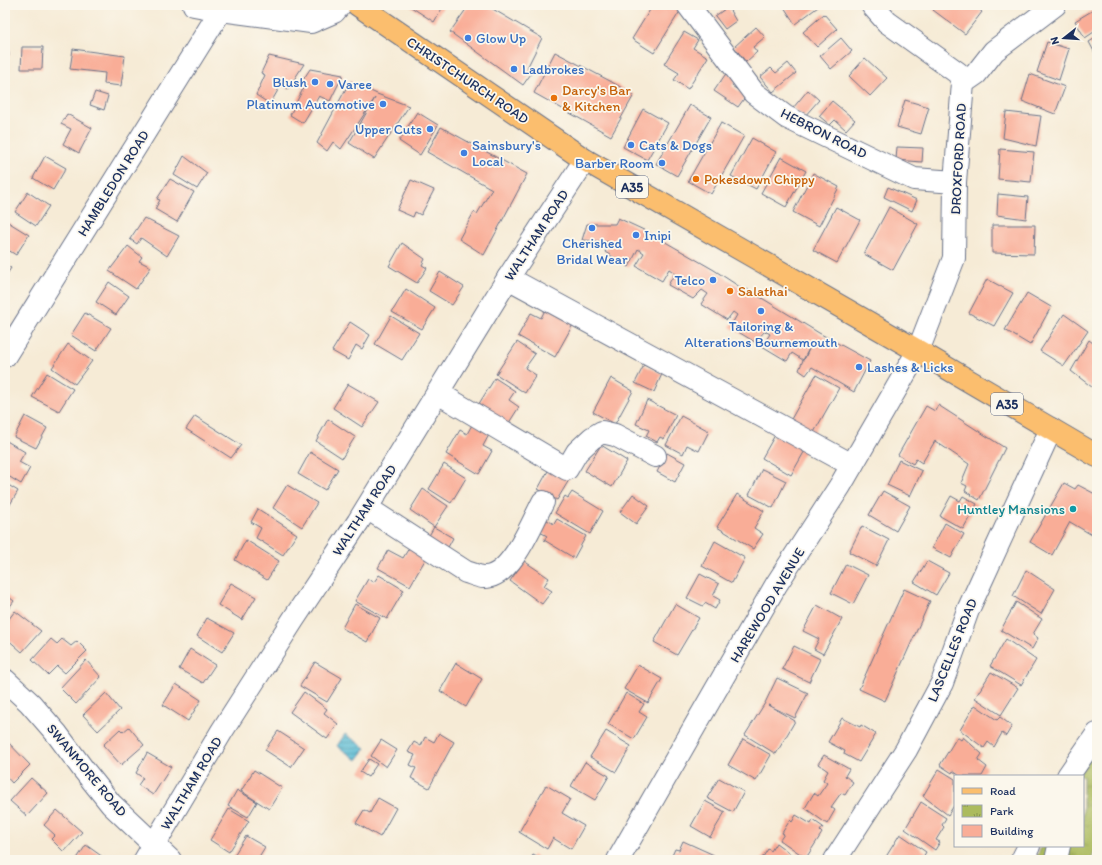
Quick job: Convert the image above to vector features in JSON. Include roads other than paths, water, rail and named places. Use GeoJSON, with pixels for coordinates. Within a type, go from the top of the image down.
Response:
{"type":"FeatureCollection","features":[{"type":"Feature","properties":{"kind":"main road","name":"CHRISTCHURCH ROAD"},"geometry":{"type":"LineString","coordinates":[[358,5],[585,160],[918,351],[1097,456]]}},
{"type":"Feature","properties":{"kind":"street"},"geometry":{"type":"LineString","coordinates":[[194,5],[220,10],[311,22],[334,12],[340,5]]}},
{"type":"Feature","properties":{"kind":"street","name":"HEBRON ROAD"},"geometry":{"type":"LineString","coordinates":[[688,5],[754,93],[786,117],[914,179],[956,182]]}},
{"type":"Feature","properties":{"kind":"street"},"geometry":{"type":"LineString","coordinates":[[872,5],[887,22],[958,73],[963,83]]}},
{"type":"Feature","properties":{"kind":"street","name":"DROXFORD ROAD"},"geometry":{"type":"LineString","coordinates":[[918,351],[927,323],[954,258],[956,182],[963,83],[976,74],[994,51],[1055,5]]}},
{"type":"Feature","properties":{"kind":"street","name":"HAMBLEDON ROAD"},"geometry":{"type":"LineString","coordinates":[[5,356],[220,10]]}},
{"type":"Feature","properties":{"kind":"street","name":"WALTHAM ROAD"},"geometry":{"type":"LineString","coordinates":[[149,852],[222,731],[292,620],[367,508],[508,278],[585,160]]}},
{"type":"Feature","properties":{"kind":"street"},"geometry":{"type":"LineString","coordinates":[[508,278],[852,465]]}},
{"type":"Feature","properties":{"kind":"street","name":"HAREWOOD AVENUE"},"geometry":{"type":"LineString","coordinates":[[618,860],[776,585],[852,465],[918,351]]}},
{"type":"Feature","properties":{"kind":"street"},"geometry":{"type":"LineString","coordinates":[[438,392],[567,469],[577,452],[592,438],[602,432],[615,435],[655,456]]}},
{"type":"Feature","properties":{"kind":"street","name":"LASCELLES ROAD"},"geometry":{"type":"LineString","coordinates":[[835,860],[906,750],[942,683],[968,610],[1050,429]]}},
{"type":"Feature","properties":{"kind":"street"},"geometry":{"type":"LineString","coordinates":[[367,508],[466,572],[483,577],[495,575],[504,569],[516,554],[543,502]]}},
{"type":"Feature","properties":{"kind":"street","name":"SWANMORE ROAD"},"geometry":{"type":"LineString","coordinates":[[5,680],[30,703],[57,734],[83,770],[149,852],[170,860]]}},
{"type":"Feature","properties":{"kind":"street"},"geometry":{"type":"LineString","coordinates":[[1069,775],[1097,734]]}},
{"type":"Feature","properties":{"kind":"street"},"geometry":{"type":"LineString","coordinates":[[1078,775],[1084,753]]}},
{"type":"Feature","properties":{"kind":"street"},"geometry":{"type":"LineString","coordinates":[[1022,860],[1028,847]]}},
{"type":"Feature","properties":{"kind":"street"},"geometry":{"type":"LineString","coordinates":[[1056,860],[1059,847]]}},
{"type":"Feature","properties":{"kind":"water"},"geometry":{"type":"Polygon","coordinates":[[[345,734],[366,748],[357,760],[337,746],[345,734]]]}},
{"type":"Feature","properties":{"kind":"place","name":"Glow Up"},"geometry":{"type":"Point","coordinates":[468,38]}},
{"type":"Feature","properties":{"kind":"place","name":"Ladbrokes"},"geometry":{"type":"Point","coordinates":[514,69]}},
{"type":"Feature","properties":{"kind":"place","name":"Blush"},"geometry":{"type":"Point","coordinates":[315,82]}},
{"type":"Feature","properties":{"kind":"place","name":"Varee"},"geometry":{"type":"Point","coordinates":[330,84]}},
{"type":"Feature","properties":{"kind":"place","name":"Darcy's Bar & Kitchen"},"geometry":{"type":"Point","coordinates":[554,98]}},
{"type":"Feature","properties":{"kind":"place","name":"Platinum Automotive"},"geometry":{"type":"Point","coordinates":[383,104]}},
{"type":"Feature","properties":{"kind":"place","name":"Upper Cuts"},"geometry":{"type":"Point","coordinates":[430,129]}},
{"type":"Feature","properties":{"kind":"place","name":"Cats & Dogs"},"geometry":{"type":"Point","coordinates":[631,145]}},
{"type":"Feature","properties":{"kind":"place","name":"Sainsbury's Local"},"geometry":{"type":"Point","coordinates":[464,153]}},
{"type":"Feature","properties":{"kind":"place","name":"Barber Room"},"geometry":{"type":"Point","coordinates":[662,163]}},
{"type":"Feature","properties":{"kind":"place","name":"Pokesdown Chippy"},"geometry":{"type":"Point","coordinates":[696,179]}},
{"type":"Feature","properties":{"kind":"place","name":"Cherished Bridal Wear"},"geometry":{"type":"Point","coordinates":[592,228]}},
{"type":"Feature","properties":{"kind":"place","name":"Inipi"},"geometry":{"type":"Point","coordinates":[636,235]}},
{"type":"Feature","properties":{"kind":"place","name":"Telco"},"geometry":{"type":"Point","coordinates":[713,280]}},
{"type":"Feature","properties":{"kind":"place","name":"Salathai"},"geometry":{"type":"Point","coordinates":[730,291]}},
{"type":"Feature","properties":{"kind":"place","name":"Tailoring & Alterations Bournemouth"},"geometry":{"type":"Point","coordinates":[761,311]}},
{"type":"Feature","properties":{"kind":"place","name":"Lashes & Licks"},"geometry":{"type":"Point","coordinates":[859,367]}},
{"type":"Feature","properties":{"kind":"place","name":"Huntley Mansions"},"geometry":{"type":"Point","coordinates":[1073,509]}}]}
